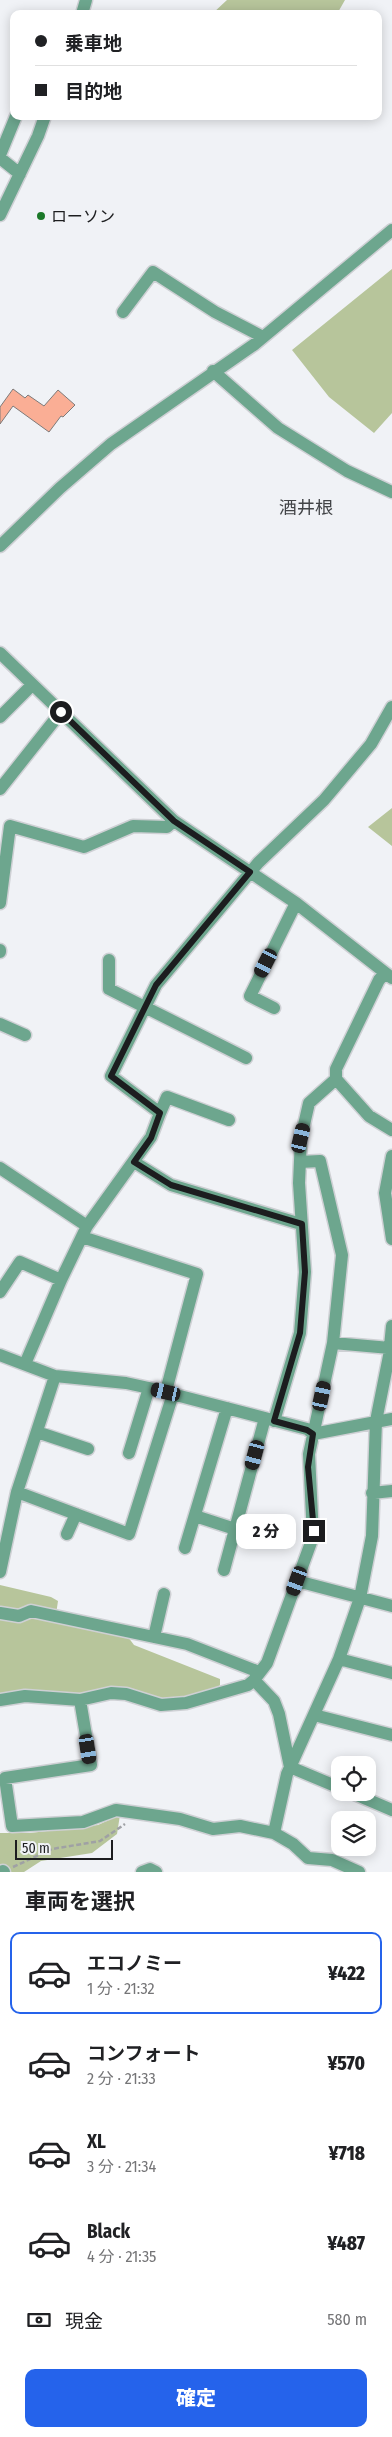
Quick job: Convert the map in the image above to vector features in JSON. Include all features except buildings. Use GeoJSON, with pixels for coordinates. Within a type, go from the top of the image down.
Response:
{"type":"FeatureCollection","features":[{"type":"Feature","properties":{"kind":"street"},"geometry":{"type":"LineString","coordinates":[[14,120],[0,156],[20,174]]}},
{"type":"Feature","properties":{"kind":"street"},"geometry":{"type":"LineString","coordinates":[[0,215],[43,120]]}},
{"type":"Feature","properties":{"kind":"street"},"geometry":{"type":"LineString","coordinates":[[0,546],[60,488],[111,444],[263,337],[392,230]]}},
{"type":"Feature","properties":{"kind":"street"},"geometry":{"type":"LineString","coordinates":[[123,312],[153,272],[215,312],[263,337]]}},
{"type":"Feature","properties":{"kind":"street"},"geometry":{"type":"LineString","coordinates":[[213,371],[278,428],[347,471],[392,492]]}},
{"type":"Feature","properties":{"kind":"street"},"geometry":{"type":"LineString","coordinates":[[0,654],[174,821],[296,903],[389,976]]}},
{"type":"Feature","properties":{"kind":"street"},"geometry":{"type":"LineString","coordinates":[[0,717],[32,685]]}},
{"type":"Feature","properties":{"kind":"street"},"geometry":{"type":"LineString","coordinates":[[160,1113],[111,1076],[156,985],[250,872],[324,800],[371,744],[392,707]]}},
{"type":"Feature","properties":{"kind":"street"},"geometry":{"type":"LineString","coordinates":[[0,789],[61,712]]}},
{"type":"Feature","properties":{"kind":"street"},"geometry":{"type":"LineString","coordinates":[[0,903],[10,826],[84,847],[132,826],[167,827],[174,821]]}},
{"type":"Feature","properties":{"kind":"street"},"geometry":{"type":"LineString","coordinates":[[274,1008],[250,996],[296,903]]}},
{"type":"Feature","properties":{"kind":"street"},"geometry":{"type":"LineString","coordinates":[[109,960],[109,989],[246,1058]]}},
{"type":"Feature","properties":{"kind":"street"},"geometry":{"type":"LineString","coordinates":[[224,1570],[269,1420],[300,1333],[305,1272],[300,1162],[301,1138],[309,1103],[336,1079],[340,1062],[379,980],[389,976]]}},
{"type":"Feature","properties":{"kind":"street"},"geometry":{"type":"LineString","coordinates":[[0,1024],[25,1035]]}},
{"type":"Feature","properties":{"kind":"street"},"geometry":{"type":"LineString","coordinates":[[336,1079],[369,1116],[392,1130]]}},
{"type":"Feature","properties":{"kind":"street"},"geometry":{"type":"LineString","coordinates":[[25,1364],[61,1280],[85,1232],[151,1138],[167,1097],[229,1120]]}},
{"type":"Feature","properties":{"kind":"street"},"geometry":{"type":"LineString","coordinates":[[392,1156],[389,1194],[392,1239]]}},
{"type":"Feature","properties":{"kind":"street"},"geometry":{"type":"LineString","coordinates":[[0,1700],[25,1696],[80,1700],[111,1693],[126,1694],[161,1705],[186,1703],[248,1685],[267,1663],[314,1531],[308,1467],[313,1434],[333,1343],[342,1255],[320,1161],[300,1162]]}},
{"type":"Feature","properties":{"kind":"street"},"geometry":{"type":"LineString","coordinates":[[134,1162],[171,1185],[302,1224]]}},
{"type":"Feature","properties":{"kind":"street"},"geometry":{"type":"LineString","coordinates":[[0,1168],[85,1232],[197,1274],[170,1393],[129,1534],[17,1492]]}},
{"type":"Feature","properties":{"kind":"street"},"geometry":{"type":"LineString","coordinates":[[0,1292],[20,1262],[61,1280]]}},
{"type":"Feature","properties":{"kind":"street"},"geometry":{"type":"LineString","coordinates":[[274,1833],[290,1767],[339,1660],[360,1598],[371,1547],[376,1421],[392,1332]]}},
{"type":"Feature","properties":{"kind":"street"},"geometry":{"type":"LineString","coordinates":[[333,1343],[390,1348]]}},
{"type":"Feature","properties":{"kind":"street"},"geometry":{"type":"LineString","coordinates":[[0,1355],[56,1376],[126,1383],[149,1388],[307,1430],[313,1434],[392,1419]]}},
{"type":"Feature","properties":{"kind":"street"},"geometry":{"type":"LineString","coordinates":[[0,1572],[17,1492],[56,1376]]}},
{"type":"Feature","properties":{"kind":"street"},"geometry":{"type":"LineString","coordinates":[[129,1453],[149,1388]]}},
{"type":"Feature","properties":{"kind":"street"},"geometry":{"type":"LineString","coordinates":[[186,1548],[227,1408]]}},
{"type":"Feature","properties":{"kind":"street"},"geometry":{"type":"LineString","coordinates":[[37,1432],[88,1449]]}},
{"type":"Feature","properties":{"kind":"street"},"geometry":{"type":"LineString","coordinates":[[372,1493],[392,1491]]}},
{"type":"Feature","properties":{"kind":"street"},"geometry":{"type":"LineString","coordinates":[[67,1534],[76,1514]]}},
{"type":"Feature","properties":{"kind":"street"},"geometry":{"type":"LineString","coordinates":[[195,1516],[235,1529]]}},
{"type":"Feature","properties":{"kind":"street"},"geometry":{"type":"LineString","coordinates":[[297,1581],[392,1606]]}},
{"type":"Feature","properties":{"kind":"street"},"geometry":{"type":"LineString","coordinates":[[154,1637],[164,1594]]}},
{"type":"Feature","properties":{"kind":"street"},"geometry":{"type":"LineString","coordinates":[[0,1613],[19,1616],[31,1611],[187,1644],[256,1676],[274,1701],[279,1714],[290,1767]]}},
{"type":"Feature","properties":{"kind":"street"},"geometry":{"type":"LineString","coordinates":[[339,1660],[392,1673]]}},
{"type":"Feature","properties":{"kind":"street"},"geometry":{"type":"LineString","coordinates":[[80,1700],[90,1765],[5,1773],[6,1826],[82,1822],[116,1810],[180,1819],[213,1829],[240,1826],[274,1833],[293,1844],[308,1858],[332,1860],[359,1872]]}},
{"type":"Feature","properties":{"kind":"street"},"geometry":{"type":"LineString","coordinates":[[314,1716],[392,1735]]}},
{"type":"Feature","properties":{"kind":"street"},"geometry":{"type":"LineString","coordinates":[[290,1767],[331,1784]]}},
{"type":"Feature","properties":{"kind":"street"},"geometry":{"type":"LineString","coordinates":[[371,1801],[392,1810]]}},
{"type":"Feature","properties":{"kind":"street"},"geometry":{"type":"LineString","coordinates":[[142,1872],[150,1869],[156,1872]]}},
{"type":"Feature","properties":{"kind":"path"},"geometry":{"type":"LineString","coordinates":[[4,1872],[52,1849],[100,1841],[141,1814]]}},
{"type":"Feature","properties":{"kind":"green space"},"geometry":{"type":"Polygon","coordinates":[[[227,0],[345,0],[339,10],[216,10],[227,0]]]}},
{"type":"Feature","properties":{"kind":"green space"},"geometry":{"type":"Polygon","coordinates":[[[392,269],[392,413],[374,433],[329,397],[292,350],[392,269]]]}},
{"type":"Feature","properties":{"kind":"green space"},"geometry":{"type":"Polygon","coordinates":[[[392,808],[392,846],[368,827],[392,808]]]}},
{"type":"Feature","properties":{"kind":"green space"},"geometry":{"type":"Polygon","coordinates":[[[0,1585],[51,1597],[58,1601],[55,1621],[128,1637],[134,1645],[220,1679],[220,1685],[207,1704],[161,1712],[123,1700],[75,1694],[0,1700],[0,1585]]]}},
{"type":"Feature","properties":{"kind":"green space"},"geometry":{"type":"Polygon","coordinates":[[[120,1815],[117,1834],[92,1853],[41,1861],[24,1872],[0,1872],[0,1833],[30,1833],[98,1825],[120,1815]]]}},
{"type":"Feature","properties":{"kind":"place","name":"ローソン"},"geometry":{"type":"Point","coordinates":[41,216]}},
{"type":"Feature","properties":{"kind":"district","name":"酒井根"},"geometry":{"type":"Point","coordinates":[306,508]}},
{"type":"Feature","properties":{"kind":"route"},"geometry":{"type":"LineString","coordinates":[[61,712],[174,821],[250,872],[156,985],[111,1076],[160,1113],[151,1138],[134,1162],[171,1185],[302,1224],[305,1272],[300,1333],[274,1421],[307,1430],[313,1434],[308,1467],[314,1531]]}}]}
